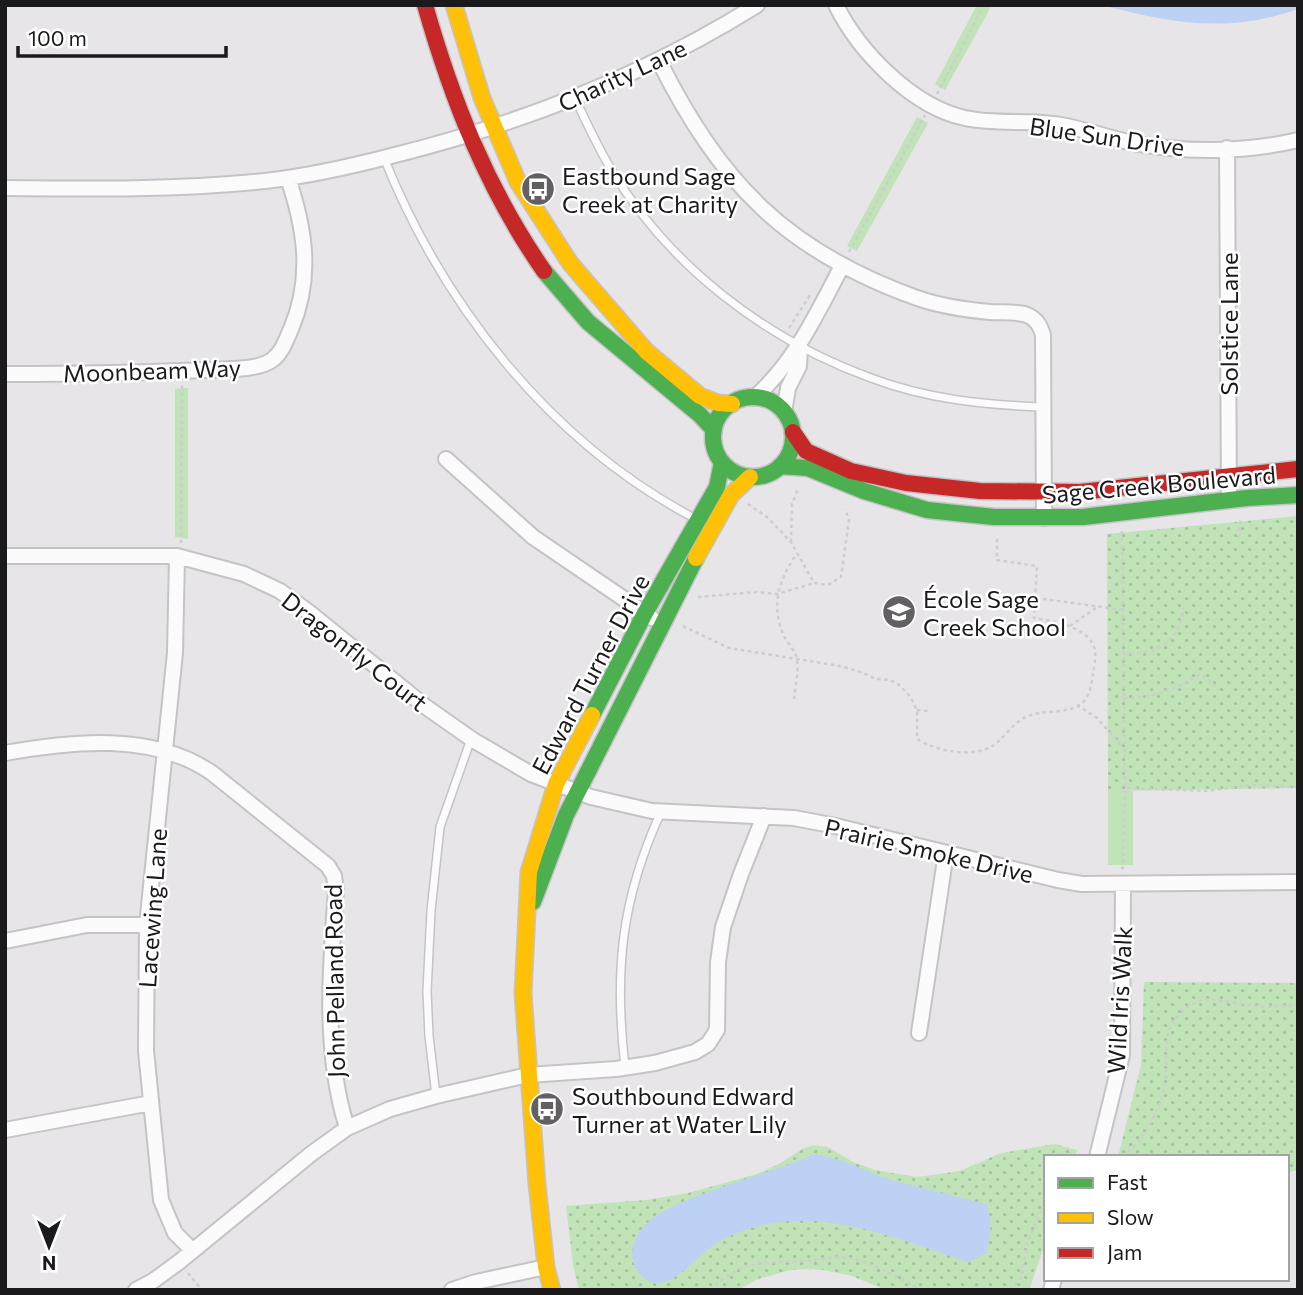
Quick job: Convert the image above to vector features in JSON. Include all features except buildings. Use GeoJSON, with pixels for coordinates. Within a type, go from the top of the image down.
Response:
{"type":"FeatureCollection","features":[{"type":"Feature","properties":{"kind":"street"},"geometry":{"type":"LineString","coordinates":[[425,5],[482,131],[509,218],[549,278],[601,334],[700,415],[714,430]]}},
{"type":"Feature","properties":{"kind":"street"},"geometry":{"type":"LineString","coordinates":[[454,5],[482,99],[482,131],[519,181],[570,263],[646,351],[679,381],[700,396],[718,403],[732,404]]}},
{"type":"Feature","properties":{"kind":"street","name":"Charity Lane"},"geometry":{"type":"LineString","coordinates":[[5,188],[164,188],[288,178],[384,158],[482,131],[575,98],[659,61],[757,5]]}},
{"type":"Feature","properties":{"kind":"street","name":"Blue Sun Drive"},"geometry":{"type":"LineString","coordinates":[[836,5],[856,38],[874,60],[897,81],[931,104],[963,118],[1063,125],[1164,148],[1264,146],[1298,140]]}},
{"type":"Feature","properties":{"kind":"street"},"geometry":{"type":"LineString","coordinates":[[659,61],[690,119],[729,174],[756,204],[790,233],[842,266],[925,300],[989,312],[1027,315],[1040,326],[1043,335],[1044,518]]}},
{"type":"Feature","properties":{"kind":"street","name":"Solstice Lane"},"geometry":{"type":"LineString","coordinates":[[1227,148],[1229,500]]}},
{"type":"Feature","properties":{"kind":"street","name":"Moonbeam Way"},"geometry":{"type":"LineString","coordinates":[[5,374],[182,371],[243,368],[269,363],[284,345],[300,302],[306,275],[304,235],[288,178]]}},
{"type":"Feature","properties":{"kind":"street"},"geometry":{"type":"LineString","coordinates":[[754,398],[800,346],[842,266]]}},
{"type":"Feature","properties":{"kind":"street"},"geometry":{"type":"LineString","coordinates":[[784,412],[788,388],[799,366],[800,346]]}},
{"type":"Feature","properties":{"kind":"street"},"geometry":{"type":"LineString","coordinates":[[754,398],[775,404],[784,412],[793,432],[792,447],[780,466],[766,475],[750,477],[735,472],[722,462],[716,450],[714,430],[721,415],[732,404],[754,398]]}},
{"type":"Feature","properties":{"kind":"street","name":"Sage Creek Boulevard"},"geometry":{"type":"LineString","coordinates":[[793,432],[806,451],[817,458],[860,474],[896,482],[973,491],[1083,491],[1298,469]]}},
{"type":"Feature","properties":{"kind":"street"},"geometry":{"type":"LineString","coordinates":[[446,459],[533,537],[649,616]]}},
{"type":"Feature","properties":{"kind":"street","name":"Edward Turner Drive"},"geometry":{"type":"LineString","coordinates":[[527,917],[566,788],[706,524],[722,462]]}},
{"type":"Feature","properties":{"kind":"street","name":"Sage Creek Boulevard"},"geometry":{"type":"LineString","coordinates":[[780,466],[808,468],[864,491],[927,510],[995,517],[1044,518],[1130,513],[1229,500],[1298,495]]}},
{"type":"Feature","properties":{"kind":"street","name":"Edward Turner Drive"},"geometry":{"type":"LineString","coordinates":[[552,1290],[546,1267],[523,993],[529,872],[566,788],[649,616],[706,524],[750,477]]}},
{"type":"Feature","properties":{"kind":"street","name":"Dragonfly Court"},"geometry":{"type":"LineString","coordinates":[[5,556],[177,556],[244,574],[280,591],[310,612],[426,707],[471,739],[531,774],[566,788]]}},
{"type":"Feature","properties":{"kind":"street","name":"Lacewing Lane"},"geometry":{"type":"LineString","coordinates":[[177,556],[175,653],[147,925],[146,1051],[161,1200],[175,1233],[192,1250]]}},
{"type":"Feature","properties":{"kind":"street"},"geometry":{"type":"LineString","coordinates":[[5,753],[49,745],[85,744],[129,745],[166,751]]}},
{"type":"Feature","properties":{"kind":"street","name":"John Pelland Road"},"geometry":{"type":"LineString","coordinates":[[166,751],[193,760],[212,773],[328,866],[334,876],[336,890],[329,999],[331,1043],[338,1098],[347,1128]]}},
{"type":"Feature","properties":{"kind":"street","name":"Prairie Smoke Drive"},"geometry":{"type":"LineString","coordinates":[[566,788],[620,805],[661,812],[794,818],[1082,884],[1298,881]]}},
{"type":"Feature","properties":{"kind":"street"},"geometry":{"type":"LineString","coordinates":[[136,1290],[179,1262],[311,1154],[347,1128],[390,1109],[528,1074],[625,1068],[655,1063],[695,1052],[708,1044],[717,1030],[716,995],[723,927],[737,883],[765,816]]}},
{"type":"Feature","properties":{"kind":"street"},"geometry":{"type":"LineString","coordinates":[[919,1033],[946,853]]}},
{"type":"Feature","properties":{"kind":"street","name":"Wild Iris Walk"},"geometry":{"type":"LineString","coordinates":[[1097,1155],[1122,1055],[1118,884]]}},
{"type":"Feature","properties":{"kind":"street"},"geometry":{"type":"LineString","coordinates":[[5,942],[87,925],[147,925]]}},
{"type":"Feature","properties":{"kind":"street"},"geometry":{"type":"LineString","coordinates":[[5,1130],[151,1103]]}},
{"type":"Feature","properties":{"kind":"street"},"geometry":{"type":"LineString","coordinates":[[452,1290],[546,1267]]}},
{"type":"Feature","properties":{"kind":"lane"},"geometry":{"type":"LineString","coordinates":[[575,98],[611,170],[634,203],[663,239],[707,282],[740,309],[829,362],[873,379],[978,403],[1044,407]]}},
{"type":"Feature","properties":{"kind":"lane"},"geometry":{"type":"LineString","coordinates":[[384,158],[411,220],[434,263],[468,316],[511,370],[586,443],[647,489],[706,524]]}},
{"type":"Feature","properties":{"kind":"lane"},"geometry":{"type":"LineString","coordinates":[[436,1096],[427,991],[431,911],[440,827],[471,739]]}},
{"type":"Feature","properties":{"kind":"lane"},"geometry":{"type":"LineString","coordinates":[[625,1068],[619,1008],[624,928],[637,870],[661,812]]}},
{"type":"Feature","properties":{"kind":"path"},"geometry":{"type":"LineString","coordinates":[[850,253],[984,5]]}},
{"type":"Feature","properties":{"kind":"path"},"geometry":{"type":"LineString","coordinates":[[177,556],[181,547],[182,371]]}},
{"type":"Feature","properties":{"kind":"path"},"geometry":{"type":"LineString","coordinates":[[791,542],[792,504],[798,489]]}},
{"type":"Feature","properties":{"kind":"path"},"geometry":{"type":"LineString","coordinates":[[748,503],[767,517],[791,542],[814,583]]}},
{"type":"Feature","properties":{"kind":"path"},"geometry":{"type":"LineString","coordinates":[[698,597],[757,592],[777,594],[814,583],[828,585],[841,578],[849,520],[845,509]]}},
{"type":"Feature","properties":{"kind":"path"},"geometry":{"type":"LineString","coordinates":[[1238,538],[1241,518]]}},
{"type":"Feature","properties":{"kind":"path"},"geometry":{"type":"LineString","coordinates":[[1118,884],[1114,873],[1123,868],[1125,788],[1122,530]]}},
{"type":"Feature","properties":{"kind":"path"},"geometry":{"type":"LineString","coordinates":[[683,626],[729,648],[840,666],[876,679],[890,680],[910,696],[917,710],[917,739],[929,747],[969,752],[991,747],[1021,720],[1037,713],[1055,713],[1083,702],[1089,693],[1096,651],[1082,633],[1063,622],[1034,618],[1037,566],[997,560],[997,536]]}},
{"type":"Feature","properties":{"kind":"path"},"geometry":{"type":"LineString","coordinates":[[794,699],[797,659],[777,615],[777,594],[783,573],[797,553]]}},
{"type":"Feature","properties":{"kind":"path"},"geometry":{"type":"LineString","coordinates":[[1035,598],[1123,610]]}},
{"type":"Feature","properties":{"kind":"path"},"geometry":{"type":"LineString","coordinates":[[1070,626],[1098,607]]}},
{"type":"Feature","properties":{"kind":"path"},"geometry":{"type":"LineString","coordinates":[[1124,653],[1153,651],[1162,646],[1178,629],[1183,608]]}},
{"type":"Feature","properties":{"kind":"path"},"geometry":{"type":"LineString","coordinates":[[1124,698],[1145,698],[1163,693],[1201,674],[1216,686]]}},
{"type":"Feature","properties":{"kind":"path"},"geometry":{"type":"LineString","coordinates":[[1077,705],[1097,718],[1124,749]]}},
{"type":"Feature","properties":{"kind":"path"},"geometry":{"type":"LineString","coordinates":[[917,710],[928,711]]}},
{"type":"Feature","properties":{"kind":"path"},"geometry":{"type":"LineString","coordinates":[[1125,788],[1208,791],[1250,785],[1298,787]]}},
{"type":"Feature","properties":{"kind":"path"},"geometry":{"type":"LineString","coordinates":[[1125,1155],[1139,1141],[1162,1095],[1166,1039],[1169,1026],[1177,1016],[1202,1000],[1221,1000],[1263,1007],[1298,1005]]}},
{"type":"Feature","properties":{"kind":"path"},"geometry":{"type":"LineString","coordinates":[[1010,1290],[1022,1277],[1027,1243],[1044,1205]]}},
{"type":"Feature","properties":{"kind":"path"},"geometry":{"type":"LineString","coordinates":[[710,1290],[733,1271],[744,1266],[838,1257],[869,1264],[923,1290]]}},
{"type":"Feature","properties":{"kind":"path"},"geometry":{"type":"LineString","coordinates":[[179,1262],[202,1290]]}},
{"type":"Feature","properties":{"kind":"green space"},"geometry":{"type":"Polygon","coordinates":[[[977,5],[992,5],[945,90],[935,84],[977,5]]]}},
{"type":"Feature","properties":{"kind":"green space"},"geometry":{"type":"Polygon","coordinates":[[[917,117],[928,123],[857,251],[847,246],[917,117]]]}},
{"type":"Feature","properties":{"kind":"green space"},"geometry":{"type":"Polygon","coordinates":[[[188,388],[188,539],[175,537],[175,389],[188,388]]]}},
{"type":"Feature","properties":{"kind":"green space"},"geometry":{"type":"Polygon","coordinates":[[[1298,516],[1298,788],[1108,791],[1107,534],[1298,516]]]}},
{"type":"Feature","properties":{"kind":"green space"},"geometry":{"type":"Polygon","coordinates":[[[1108,791],[1133,791],[1133,865],[1108,865],[1108,791]]]}},
{"type":"Feature","properties":{"kind":"green space"},"geometry":{"type":"Polygon","coordinates":[[[1144,982],[1298,983],[1298,1170],[1289,1172],[1289,1155],[1118,1155],[1141,1065],[1144,982]]]}},
{"type":"Feature","properties":{"kind":"green space"},"geometry":{"type":"Polygon","coordinates":[[[1055,1144],[1077,1150],[1076,1155],[1044,1155],[1044,1247],[1029,1290],[886,1290],[852,1276],[806,1269],[790,1270],[758,1279],[738,1290],[579,1290],[566,1206],[646,1200],[688,1193],[757,1174],[813,1145],[828,1147],[853,1162],[875,1170],[917,1177],[960,1171],[1001,1153],[1055,1144]]]}},
{"type":"Feature","properties":{"kind":"water"},"geometry":{"type":"Polygon","coordinates":[[[1101,5],[1298,5],[1298,9],[1247,21],[1199,23],[1152,17],[1101,5]]]}},
{"type":"Feature","properties":{"kind":"water"},"geometry":{"type":"Polygon","coordinates":[[[815,1154],[843,1161],[887,1179],[986,1204],[990,1228],[986,1253],[968,1262],[906,1241],[843,1225],[812,1221],[781,1222],[749,1229],[718,1242],[681,1273],[665,1282],[651,1282],[637,1271],[632,1256],[636,1238],[643,1227],[659,1214],[706,1193],[815,1154]]]}},
{"type":"Feature","properties":{"kind":"traffic: fast"},"geometry":{"type":"LineString","coordinates":[[544,271],[588,322],[700,415],[714,430]]}},
{"type":"Feature","properties":{"kind":"traffic: fast"},"geometry":{"type":"LineString","coordinates":[[753,397],[768,400],[781,409],[790,422],[793,437],[790,452],[781,465],[768,474],[753,477],[738,474],[725,465],[716,452],[713,437],[716,422],[725,409],[738,400],[753,397]]}},
{"type":"Feature","properties":{"kind":"traffic: fast"},"geometry":{"type":"LineString","coordinates":[[592,715],[645,613],[717,487],[722,462]]}},
{"type":"Feature","properties":{"kind":"traffic: fast"},"geometry":{"type":"LineString","coordinates":[[780,466],[808,468],[864,491],[927,510],[994,517],[1083,517],[1247,498],[1298,495]]}},
{"type":"Feature","properties":{"kind":"traffic: fast"},"geometry":{"type":"LineString","coordinates":[[533,902],[566,815],[696,558]]}},
{"type":"Feature","properties":{"kind":"traffic: slow"},"geometry":{"type":"LineString","coordinates":[[454,5],[482,98],[518,182],[570,263],[646,351],[700,396],[718,403],[732,404]]}},
{"type":"Feature","properties":{"kind":"traffic: slow"},"geometry":{"type":"LineString","coordinates":[[696,558],[731,495],[750,477]]}},
{"type":"Feature","properties":{"kind":"traffic: slow"},"geometry":{"type":"LineString","coordinates":[[552,1290],[546,1267],[537,1184],[523,993],[529,872],[556,784],[592,715]]}},
{"type":"Feature","properties":{"kind":"traffic: jam"},"geometry":{"type":"LineString","coordinates":[[425,5],[447,75],[473,143],[505,208],[544,271]]}},
{"type":"Feature","properties":{"kind":"traffic: jam"},"geometry":{"type":"LineString","coordinates":[[793,432],[806,451],[851,471],[906,483],[980,491],[1080,492],[1298,469]]}},
{"type":"Feature","properties":{"kind":"place","name":"Eastbound Sage Creek at Charity"},"geometry":{"type":"Point","coordinates":[538,189]}},
{"type":"Feature","properties":{"kind":"place","name":"École Sage Creek School"},"geometry":{"type":"Point","coordinates":[899,612]}},
{"type":"Feature","properties":{"kind":"place","name":"Southbound Edward Turner at Water Lily"},"geometry":{"type":"Point","coordinates":[547,1109]}}]}
